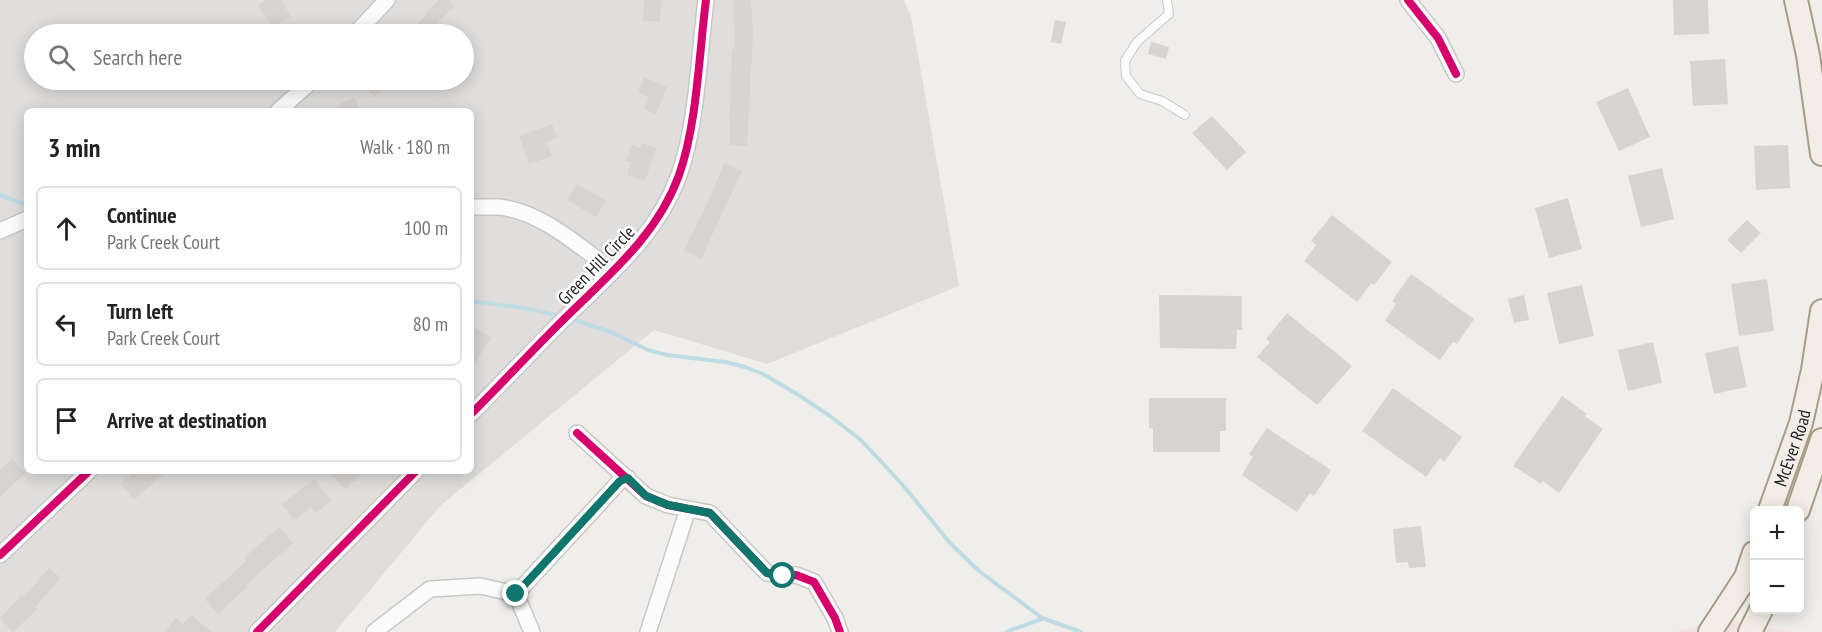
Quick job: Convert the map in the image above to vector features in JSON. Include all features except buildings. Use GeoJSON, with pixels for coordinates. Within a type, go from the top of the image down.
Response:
{"type":"FeatureCollection","features":[{"type":"Feature","properties":{"kind":"main road"},"geometry":{"type":"LineString","coordinates":[[1796,0],[1808,56],[1822,154]]}},
{"type":"Feature","properties":{"kind":"main road","name":"McEver Road"},"geometry":{"type":"LineString","coordinates":[[1771,506],[1801,423],[1813,370],[1822,311]]}},
{"type":"Feature","properties":{"kind":"main road","name":"McEver Road"},"geometry":{"type":"LineString","coordinates":[[1799,506],[1822,440]]}},
{"type":"Feature","properties":{"kind":"main road"},"geometry":{"type":"LineString","coordinates":[[1710,632],[1746,577],[1752,560]]}},
{"type":"Feature","properties":{"kind":"main road"},"geometry":{"type":"LineString","coordinates":[[1750,632],[1759,614]]}},
{"type":"Feature","properties":{"kind":"street"},"geometry":{"type":"LineString","coordinates":[[364,24],[387,0]]}},
{"type":"Feature","properties":{"kind":"street","name":"Green Hill Circle"},"geometry":{"type":"LineString","coordinates":[[474,411],[627,258],[664,209],[679,175],[689,134],[706,0]]}},
{"type":"Feature","properties":{"kind":"street"},"geometry":{"type":"LineString","coordinates":[[1408,0],[1438,38],[1456,74]]}},
{"type":"Feature","properties":{"kind":"street"},"geometry":{"type":"LineString","coordinates":[[281,108],[302,90]]}},
{"type":"Feature","properties":{"kind":"street"},"geometry":{"type":"LineString","coordinates":[[474,207],[501,207],[527,215],[549,226],[613,271]]}},
{"type":"Feature","properties":{"kind":"street"},"geometry":{"type":"LineString","coordinates":[[0,231],[24,220]]}},
{"type":"Feature","properties":{"kind":"street"},"geometry":{"type":"LineString","coordinates":[[577,433],[646,496],[668,505],[710,513],[767,573],[783,576],[796,575],[814,582],[836,618],[840,632]]}},
{"type":"Feature","properties":{"kind":"street"},"geometry":{"type":"LineString","coordinates":[[0,555],[86,474]]}},
{"type":"Feature","properties":{"kind":"street"},"geometry":{"type":"LineString","coordinates":[[257,632],[413,474]]}},
{"type":"Feature","properties":{"kind":"street"},"geometry":{"type":"LineString","coordinates":[[516,594],[620,481],[628,478]]}},
{"type":"Feature","properties":{"kind":"street"},"geometry":{"type":"LineString","coordinates":[[648,632],[688,509]]}},
{"type":"Feature","properties":{"kind":"street"},"geometry":{"type":"LineString","coordinates":[[374,632],[430,589],[480,586],[516,594]]}},
{"type":"Feature","properties":{"kind":"street"},"geometry":{"type":"LineString","coordinates":[[516,594],[532,632]]}},
{"type":"Feature","properties":{"kind":"lane"},"geometry":{"type":"LineString","coordinates":[[1167,0],[1169,14],[1137,42],[1125,61],[1126,76],[1140,94],[1162,101],[1185,116]]}},
{"type":"Feature","properties":{"kind":"shaded area"},"geometry":{"type":"Polygon","coordinates":[[[0,0],[904,0],[911,16],[959,286],[767,364],[654,330],[440,506],[335,632],[0,632],[0,0]]]}},
{"type":"Feature","properties":{"kind":"shaded area"},"geometry":{"type":"Polygon","coordinates":[[[1724,619],[1794,632],[1675,632],[1724,619]]]}},
{"type":"Feature","properties":{"kind":"waterway"},"geometry":{"type":"LineString","coordinates":[[0,195],[24,204]]}},
{"type":"Feature","properties":{"kind":"waterway"},"geometry":{"type":"LineString","coordinates":[[474,301],[562,316]]}},
{"type":"Feature","properties":{"kind":"waterway"},"geometry":{"type":"LineString","coordinates":[[572,319],[613,333],[648,350],[745,367],[763,374],[797,394],[861,440],[901,483],[951,544],[979,571],[1042,618],[1081,632]]}},
{"type":"Feature","properties":{"kind":"waterway"},"geometry":{"type":"LineString","coordinates":[[1006,632],[1042,619]]}},
{"type":"Feature","properties":{"kind":"cycle path"},"geometry":{"type":"LineString","coordinates":[[474,411],[612,273],[644,237],[669,197],[679,175],[690,134],[706,0]]}},
{"type":"Feature","properties":{"kind":"cycle path"},"geometry":{"type":"LineString","coordinates":[[1408,0],[1438,38],[1456,74]]}},
{"type":"Feature","properties":{"kind":"cycle path"},"geometry":{"type":"LineString","coordinates":[[577,433],[646,496],[668,505],[710,513],[767,573],[783,576],[796,575],[814,582],[835,618],[840,632]]}},
{"type":"Feature","properties":{"kind":"cycle path"},"geometry":{"type":"LineString","coordinates":[[0,555],[86,474]]}},
{"type":"Feature","properties":{"kind":"cycle path"},"geometry":{"type":"LineString","coordinates":[[257,632],[413,474]]}},
{"type":"Feature","properties":{"kind":"route"},"geometry":{"type":"LineString","coordinates":[[516,594],[620,481],[628,478],[646,496],[668,505],[710,513],[767,573],[783,576]]}}]}
